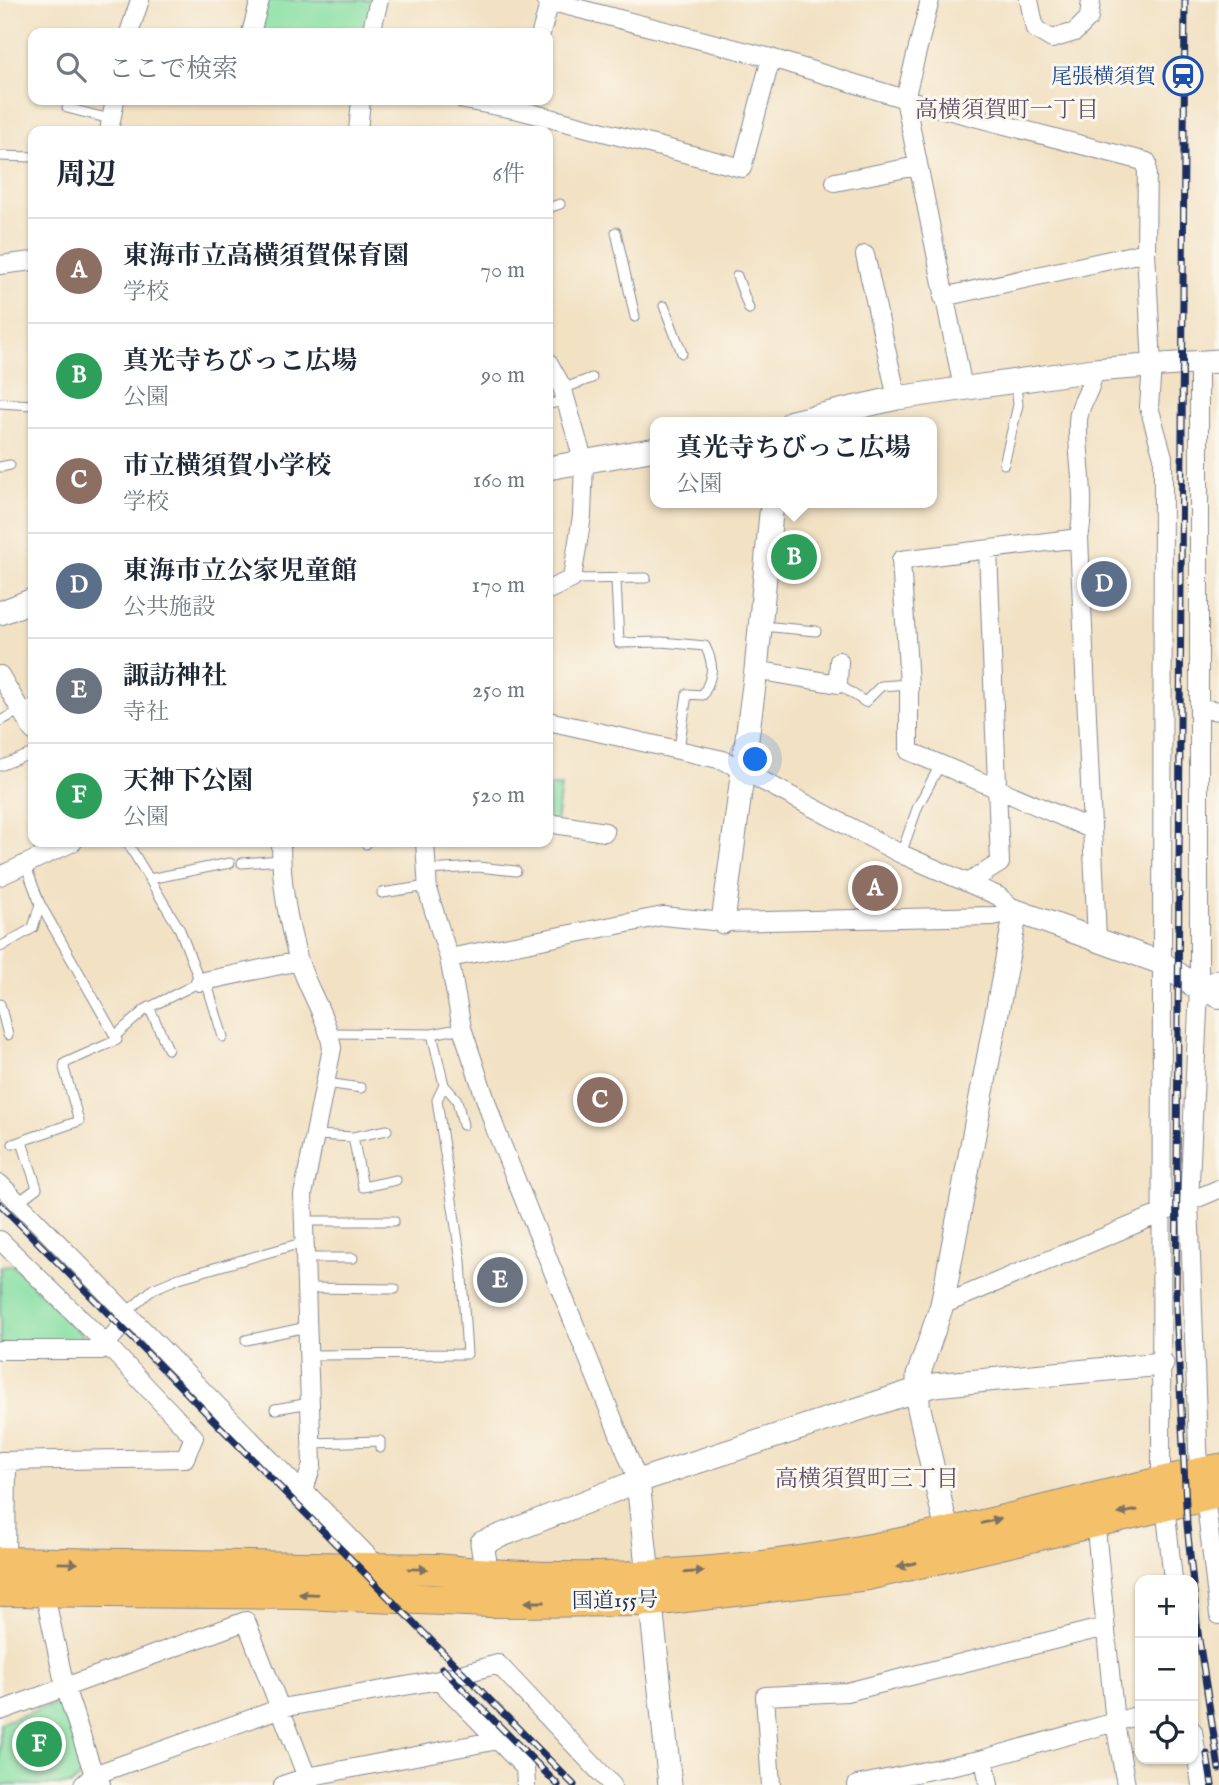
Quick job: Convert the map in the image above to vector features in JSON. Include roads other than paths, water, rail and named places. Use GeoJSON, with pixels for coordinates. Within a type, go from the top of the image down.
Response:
{"type":"FeatureCollection","features":[{"type":"Feature","properties":{"kind":"highway","name":"国道155号"},"geometry":{"type":"LineString","coordinates":[[2,1572],[436,1569],[650,1588],[1210,1483]]}},
{"type":"Feature","properties":{"kind":"highway","name":"国道155号"},"geometry":{"type":"LineString","coordinates":[[2,1572],[44,1591],[302,1594],[489,1602],[650,1588],[868,1575],[1095,1520],[1163,1493]]}},
{"type":"Feature","properties":{"kind":"street"},"geometry":{"type":"LineString","coordinates":[[131,28],[140,0]]}},
{"type":"Feature","properties":{"kind":"street"},"geometry":{"type":"LineString","coordinates":[[252,28],[260,0]]}},
{"type":"Feature","properties":{"kind":"street"},"geometry":{"type":"LineString","coordinates":[[372,28],[379,0]]}},
{"type":"Feature","properties":{"kind":"street"},"geometry":{"type":"LineString","coordinates":[[930,0],[905,99],[962,388]]}},
{"type":"Feature","properties":{"kind":"street"},"geometry":{"type":"LineString","coordinates":[[1029,0],[1035,29],[1052,39],[1076,32],[1089,18],[1090,0]]}},
{"type":"Feature","properties":{"kind":"street"},"geometry":{"type":"LineString","coordinates":[[542,28],[547,1],[609,8],[905,99],[1147,162],[1146,252],[1152,365],[1149,407],[1163,457],[1161,1364],[1163,1493],[1172,1575]]}},
{"type":"Feature","properties":{"kind":"street"},"geometry":{"type":"LineString","coordinates":[[520,105],[742,168],[771,58]]}},
{"type":"Feature","properties":{"kind":"street"},"geometry":{"type":"LineString","coordinates":[[109,125],[114,105]]}},
{"type":"Feature","properties":{"kind":"street"},"geometry":{"type":"LineString","coordinates":[[359,126],[360,105]]}},
{"type":"Feature","properties":{"kind":"street"},"geometry":{"type":"LineString","coordinates":[[835,182],[917,166]]}},
{"type":"Feature","properties":{"kind":"street"},"geometry":{"type":"LineString","coordinates":[[943,297],[1146,252]]}},
{"type":"Feature","properties":{"kind":"street"},"geometry":{"type":"LineString","coordinates":[[865,255],[897,398]]}},
{"type":"Feature","properties":{"kind":"street"},"geometry":{"type":"LineString","coordinates":[[0,265],[28,262]]}},
{"type":"Feature","properties":{"kind":"street"},"geometry":{"type":"LineString","coordinates":[[814,417],[897,398],[962,388],[1093,370],[1209,362],[1199,708],[1212,990],[1189,1202],[1219,1615]]}},
{"type":"Feature","properties":{"kind":"street"},"geometry":{"type":"LineString","coordinates":[[1093,370],[1093,384],[1077,421],[1084,513],[1079,538],[1097,939]]}},
{"type":"Feature","properties":{"kind":"street"},"geometry":{"type":"LineString","coordinates":[[553,378],[583,463],[582,516],[572,579],[553,588]]}},
{"type":"Feature","properties":{"kind":"street"},"geometry":{"type":"LineString","coordinates":[[553,467],[650,450]]}},
{"type":"Feature","properties":{"kind":"street"},"geometry":{"type":"LineString","coordinates":[[723,922],[756,670],[772,508]]}},
{"type":"Feature","properties":{"kind":"street"},"geometry":{"type":"LineString","coordinates":[[1079,538],[901,560],[909,684],[909,751],[1091,829]]}},
{"type":"Feature","properties":{"kind":"street"},"geometry":{"type":"LineString","coordinates":[[968,883],[1000,863],[988,550]]}},
{"type":"Feature","properties":{"kind":"street"},"geometry":{"type":"LineString","coordinates":[[0,614],[28,602]]}},
{"type":"Feature","properties":{"kind":"street"},"geometry":{"type":"LineString","coordinates":[[756,670],[838,684],[839,661]]}},
{"type":"Feature","properties":{"kind":"street"},"geometry":{"type":"LineString","coordinates":[[0,675],[27,708]]}},
{"type":"Feature","properties":{"kind":"street"},"geometry":{"type":"LineString","coordinates":[[1199,708],[1219,711]]}},
{"type":"Feature","properties":{"kind":"street"},"geometry":{"type":"LineString","coordinates":[[553,721],[723,760],[901,854],[998,896],[1016,911],[1162,963],[1212,990]]}},
{"type":"Feature","properties":{"kind":"street"},"geometry":{"type":"LineString","coordinates":[[553,824],[605,832]]}},
{"type":"Feature","properties":{"kind":"street"},"geometry":{"type":"LineString","coordinates":[[1,872],[62,847]]}},
{"type":"Feature","properties":{"kind":"street"},"geometry":{"type":"LineString","coordinates":[[425,847],[427,878],[449,958],[462,1028],[495,1128],[538,1240],[638,1481],[670,1785]]}},
{"type":"Feature","properties":{"kind":"street"},"geometry":{"type":"LineString","coordinates":[[281,851],[299,961],[330,1033],[332,1048],[303,1195],[312,1443],[312,1465],[303,1493]]}},
{"type":"Feature","properties":{"kind":"street"},"geometry":{"type":"LineString","coordinates":[[449,958],[663,916],[723,922],[993,916],[1016,911]]}},
{"type":"Feature","properties":{"kind":"street"},"geometry":{"type":"LineString","coordinates":[[947,1531],[918,1404],[918,1376],[930,1348],[942,1305],[1016,911]]}},
{"type":"Feature","properties":{"kind":"street"},"geometry":{"type":"LineString","coordinates":[[203,981],[299,961]]}},
{"type":"Feature","properties":{"kind":"street"},"geometry":{"type":"LineString","coordinates":[[0,1184],[376,1568]]}},
{"type":"Feature","properties":{"kind":"street"},"geometry":{"type":"LineString","coordinates":[[942,1305],[1219,1189]]}},
{"type":"Feature","properties":{"kind":"street"},"geometry":{"type":"LineString","coordinates":[[0,1240],[106,1344],[194,1437],[185,1458],[4,1461],[2,1572]]}},
{"type":"Feature","properties":{"kind":"street"},"geometry":{"type":"LineString","coordinates":[[0,1350],[101,1350],[128,1315]]}},
{"type":"Feature","properties":{"kind":"street"},"geometry":{"type":"LineString","coordinates":[[487,1575],[482,1544],[638,1481],[918,1390],[934,1385],[1161,1364]]}},
{"type":"Feature","properties":{"kind":"street"},"geometry":{"type":"LineString","coordinates":[[1095,1520],[1115,1723],[1126,1785]]}},
{"type":"Feature","properties":{"kind":"street"},"geometry":{"type":"LineString","coordinates":[[44,1591],[65,1686],[93,1782],[281,1708],[439,1680],[498,1664],[612,1785]]}},
{"type":"Feature","properties":{"kind":"street"},"geometry":{"type":"LineString","coordinates":[[0,1710],[246,1621],[308,1781]]}},
{"type":"Feature","properties":{"kind":"street"},"geometry":{"type":"LineString","coordinates":[[771,1785],[765,1696],[847,1692],[1105,1627]]}},
{"type":"Feature","properties":{"kind":"street"},"geometry":{"type":"LineString","coordinates":[[439,1680],[525,1768],[526,1785]]}},
{"type":"Feature","properties":{"kind":"street"},"geometry":{"type":"LineString","coordinates":[[857,1785],[984,1759],[1135,1717]]}},
{"type":"Feature","properties":{"kind":"street"},"geometry":{"type":"LineString","coordinates":[[283,1785],[498,1740]]}},
{"type":"Feature","properties":{"kind":"street"},"geometry":{"type":"LineString","coordinates":[[984,1759],[989,1785]]}},
{"type":"Feature","properties":{"kind":"street"},"geometry":{"type":"LineString","coordinates":[[1198,1764],[1201,1785]]}},
{"type":"Feature","properties":{"kind":"lane"},"geometry":{"type":"LineString","coordinates":[[67,108],[109,125]]}},
{"type":"Feature","properties":{"kind":"lane"},"geometry":{"type":"LineString","coordinates":[[0,156],[28,157]]}},
{"type":"Feature","properties":{"kind":"lane"},"geometry":{"type":"LineString","coordinates":[[553,206],[560,204]]}},
{"type":"Feature","properties":{"kind":"lane"},"geometry":{"type":"LineString","coordinates":[[616,232],[635,317]]}},
{"type":"Feature","properties":{"kind":"lane"},"geometry":{"type":"LineString","coordinates":[[737,276],[749,309]]}},
{"type":"Feature","properties":{"kind":"lane"},"geometry":{"type":"LineString","coordinates":[[664,306],[682,354]]}},
{"type":"Feature","properties":{"kind":"lane"},"geometry":{"type":"LineString","coordinates":[[559,398],[592,378]]}},
{"type":"Feature","properties":{"kind":"lane"},"geometry":{"type":"LineString","coordinates":[[1004,464],[1018,405],[1016,381]]}},
{"type":"Feature","properties":{"kind":"lane"},"geometry":{"type":"LineString","coordinates":[[0,403],[28,405]]}},
{"type":"Feature","properties":{"kind":"lane"},"geometry":{"type":"LineString","coordinates":[[0,467],[10,466]]}},
{"type":"Feature","properties":{"kind":"lane"},"geometry":{"type":"LineString","coordinates":[[572,579],[646,578]]}},
{"type":"Feature","properties":{"kind":"lane"},"geometry":{"type":"LineString","coordinates":[[615,580],[619,643],[663,642],[705,646],[712,660],[713,669],[703,695],[687,694],[679,749]]}},
{"type":"Feature","properties":{"kind":"lane"},"geometry":{"type":"LineString","coordinates":[[760,626],[816,631]]}},
{"type":"Feature","properties":{"kind":"lane"},"geometry":{"type":"LineString","coordinates":[[838,684],[865,702],[881,686],[909,684]]}},
{"type":"Feature","properties":{"kind":"lane"},"geometry":{"type":"LineString","coordinates":[[0,721],[27,708]]}},
{"type":"Feature","properties":{"kind":"lane"},"geometry":{"type":"LineString","coordinates":[[0,766],[28,755]]}},
{"type":"Feature","properties":{"kind":"lane"},"geometry":{"type":"LineString","coordinates":[[901,854],[918,806],[941,763]]}},
{"type":"Feature","properties":{"kind":"lane"},"geometry":{"type":"LineString","coordinates":[[130,847],[180,930],[203,981],[223,1037]]}},
{"type":"Feature","properties":{"kind":"lane"},"geometry":{"type":"LineString","coordinates":[[242,863],[281,851]]}},
{"type":"Feature","properties":{"kind":"lane"},"geometry":{"type":"LineString","coordinates":[[149,879],[230,863]]}},
{"type":"Feature","properties":{"kind":"lane"},"geometry":{"type":"LineString","coordinates":[[25,864],[40,904],[115,1036],[149,1007],[203,981]]}},
{"type":"Feature","properties":{"kind":"lane"},"geometry":{"type":"LineString","coordinates":[[382,893],[427,878],[478,867],[516,871]]}},
{"type":"Feature","properties":{"kind":"lane"},"geometry":{"type":"LineString","coordinates":[[0,947],[33,928],[40,904]]}},
{"type":"Feature","properties":{"kind":"lane"},"geometry":{"type":"LineString","coordinates":[[0,1004],[8,1035]]}},
{"type":"Feature","properties":{"kind":"lane"},"geometry":{"type":"LineString","coordinates":[[149,1007],[168,1049]]}},
{"type":"Feature","properties":{"kind":"lane"},"geometry":{"type":"LineString","coordinates":[[330,1033],[432,1034],[462,1028]]}},
{"type":"Feature","properties":{"kind":"lane"},"geometry":{"type":"LineString","coordinates":[[432,1034],[444,1085],[457,1100],[463,1125]]}},
{"type":"Feature","properties":{"kind":"lane"},"geometry":{"type":"LineString","coordinates":[[17,1203],[37,1188],[18,1143],[79,1121],[64,1068],[65,1063],[117,1040]]}},
{"type":"Feature","properties":{"kind":"lane"},"geometry":{"type":"LineString","coordinates":[[327,1083],[361,1088]]}},
{"type":"Feature","properties":{"kind":"lane"},"geometry":{"type":"LineString","coordinates":[[309,1355],[467,1354],[461,1261],[437,1100],[444,1085]]}},
{"type":"Feature","properties":{"kind":"lane"},"geometry":{"type":"LineString","coordinates":[[316,1135],[353,1137],[387,1130]]}},
{"type":"Feature","properties":{"kind":"lane"},"geometry":{"type":"LineString","coordinates":[[353,1137],[363,1187],[396,1180]]}},
{"type":"Feature","properties":{"kind":"lane"},"geometry":{"type":"LineString","coordinates":[[304,1221],[394,1221]]}},
{"type":"Feature","properties":{"kind":"lane"},"geometry":{"type":"LineString","coordinates":[[128,1315],[153,1289],[179,1278],[305,1250],[353,1258]]}},
{"type":"Feature","properties":{"kind":"lane"},"geometry":{"type":"LineString","coordinates":[[306,1288],[395,1289]]}},
{"type":"Feature","properties":{"kind":"lane"},"geometry":{"type":"LineString","coordinates":[[246,1340],[307,1327]]}},
{"type":"Feature","properties":{"kind":"lane"},"geometry":{"type":"LineString","coordinates":[[275,1409],[310,1403]]}},
{"type":"Feature","properties":{"kind":"lane"},"geometry":{"type":"LineString","coordinates":[[312,1443],[380,1441],[380,1448]]}},
{"type":"Feature","properties":{"kind":"railway"},"geometry":{"type":"LineString","coordinates":[[1185,0],[1176,1307],[1187,1525],[1198,1633],[1219,1769]]}},
{"type":"Feature","properties":{"kind":"railway"},"geometry":{"type":"LineString","coordinates":[[0,1204],[574,1785]]}},
{"type":"Feature","properties":{"kind":"railway"},"geometry":{"type":"LineString","coordinates":[[442,1668],[558,1785]]}},
{"type":"Feature","properties":{"kind":"railway"},"geometry":{"type":"LineString","coordinates":[[1207,1754],[1212,1785]]}},
{"type":"Feature","properties":{"kind":"place","name":"尾張横須賀"},"geometry":{"type":"Point","coordinates":[1183,76]}},
{"type":"Feature","properties":{"kind":"place","name":"真光寺ちびっこ広場"},"geometry":{"type":"Point","coordinates":[794,557]}},
{"type":"Feature","properties":{"kind":"place","name":"東海市立公家児童館"},"geometry":{"type":"Point","coordinates":[1104,584]}},
{"type":"Feature","properties":{"kind":"place","name":"東海市立高横須賀保育園"},"geometry":{"type":"Point","coordinates":[875,888]}},
{"type":"Feature","properties":{"kind":"place","name":"市立横須賀小学校"},"geometry":{"type":"Point","coordinates":[600,1100]}},
{"type":"Feature","properties":{"kind":"place","name":"諏訪神社"},"geometry":{"type":"Point","coordinates":[500,1280]}},
{"type":"Feature","properties":{"kind":"place","name":"天神下公園"},"geometry":{"type":"Point","coordinates":[39,1744]}},
{"type":"Feature","properties":{"kind":"district","name":"高横須賀町一丁目"},"geometry":{"type":"Point","coordinates":[1007,109]}},
{"type":"Feature","properties":{"kind":"district","name":"高横須賀町三丁目"},"geometry":{"type":"Point","coordinates":[867,1478]}}]}
